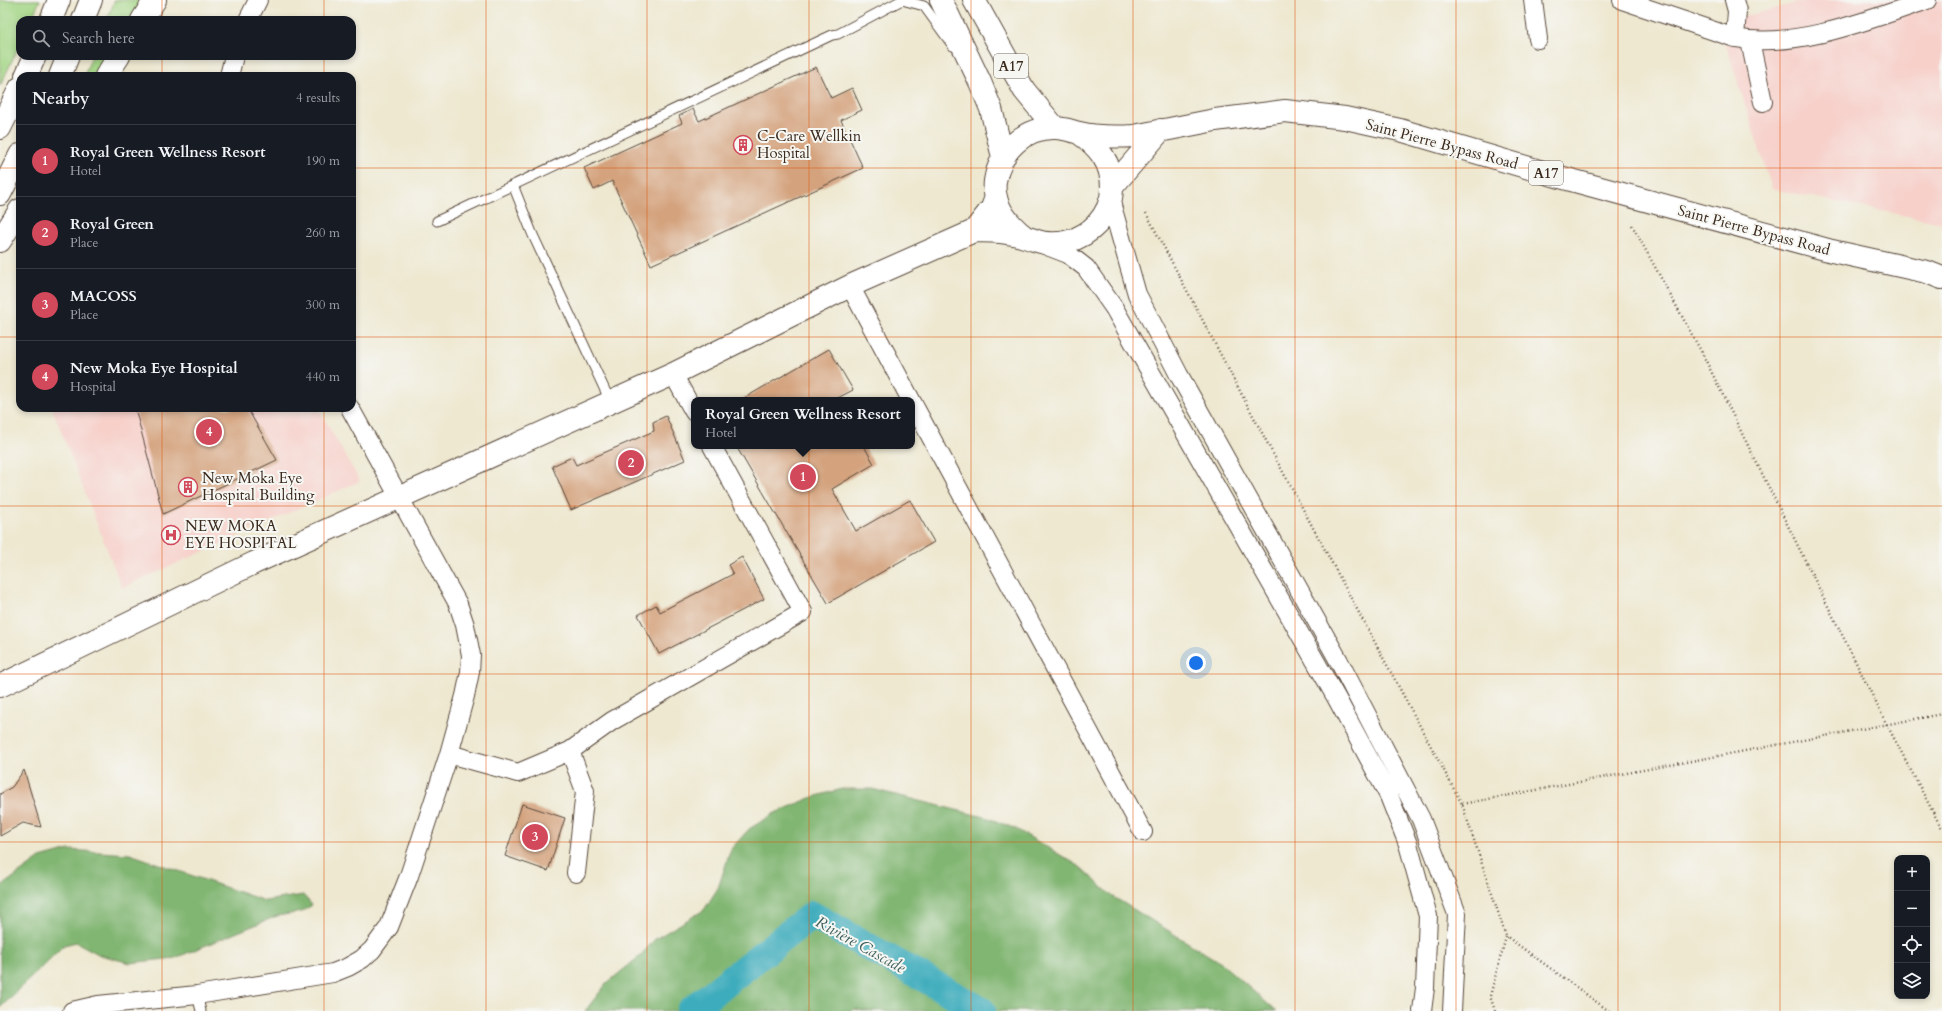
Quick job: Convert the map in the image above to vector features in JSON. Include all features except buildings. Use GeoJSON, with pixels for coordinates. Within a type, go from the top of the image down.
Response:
{"type":"FeatureCollection","features":[{"type":"Feature","properties":{"kind":"main road"},"geometry":{"type":"LineString","coordinates":[[53,16],[59,0]]}},
{"type":"Feature","properties":{"kind":"main road"},"geometry":{"type":"LineString","coordinates":[[85,16],[91,0]]}},
{"type":"Feature","properties":{"kind":"main road"},"geometry":{"type":"LineString","coordinates":[[145,16],[155,0]]}},
{"type":"Feature","properties":{"kind":"main road","name":"A17"},"geometry":{"type":"LineString","coordinates":[[941,0],[980,82],[991,109],[1003,157]]}},
{"type":"Feature","properties":{"kind":"main road","name":"A17"},"geometry":{"type":"LineString","coordinates":[[974,0],[1024,90],[1055,128]]}},
{"type":"Feature","properties":{"kind":"main road"},"geometry":{"type":"LineString","coordinates":[[28,72],[33,60]]}},
{"type":"Feature","properties":{"kind":"main road"},"geometry":{"type":"LineString","coordinates":[[62,72],[66,60]]}},
{"type":"Feature","properties":{"kind":"main road"},"geometry":{"type":"LineString","coordinates":[[109,72],[116,60]]}},
{"type":"Feature","properties":{"kind":"main road"},"geometry":{"type":"LineString","coordinates":[[0,128],[16,96]]}},
{"type":"Feature","properties":{"kind":"main road","name":"Saint Pierre Bypass Road"},"geometry":{"type":"LineString","coordinates":[[1161,130],[1215,120],[1285,112],[1345,118],[1400,130],[1560,177],[1832,251],[1937,275]]}},
{"type":"Feature","properties":{"kind":"main road","name":"A17"},"geometry":{"type":"LineString","coordinates":[[1030,239],[1008,222],[1002,213],[996,197],[995,183],[997,170],[1003,157],[1012,145],[1025,135],[1039,129],[1055,128],[1079,133],[1120,137],[1134,136],[1161,130]]}},
{"type":"Feature","properties":{"kind":"main road"},"geometry":{"type":"LineString","coordinates":[[3,684],[254,563],[399,499],[610,401],[673,374],[850,286],[974,231],[1007,233],[1054,244],[1073,241],[1090,232],[1103,217],[1111,193],[1161,130]]}},
{"type":"Feature","properties":{"kind":"main road","name":"A17"},"geometry":{"type":"LineString","coordinates":[[1079,133],[1093,143],[1104,155],[1110,170],[1111,193]]}},
{"type":"Feature","properties":{"kind":"main road"},"geometry":{"type":"LineString","coordinates":[[0,194],[16,164]]}},
{"type":"Feature","properties":{"kind":"main road"},"geometry":{"type":"LineString","coordinates":[[974,231],[992,208],[996,197]]}},
{"type":"Feature","properties":{"kind":"main road"},"geometry":{"type":"LineString","coordinates":[[0,241],[16,216]]}},
{"type":"Feature","properties":{"kind":"street"},"geometry":{"type":"LineString","coordinates":[[250,16],[258,0]]}},
{"type":"Feature","properties":{"kind":"street"},"geometry":{"type":"LineString","coordinates":[[1533,0],[1538,39]]}},
{"type":"Feature","properties":{"kind":"street"},"geometry":{"type":"LineString","coordinates":[[1622,0],[1743,40],[1784,40],[1831,30],[1927,0]]}},
{"type":"Feature","properties":{"kind":"street"},"geometry":{"type":"LineString","coordinates":[[1734,0],[1743,40],[1763,102]]}},
{"type":"Feature","properties":{"kind":"street"},"geometry":{"type":"LineString","coordinates":[[230,72],[233,60]]}},
{"type":"Feature","properties":{"kind":"street"},"geometry":{"type":"LineString","coordinates":[[1111,193],[1137,294],[1179,375],[1338,661],[1421,819],[1456,914],[1452,1011]]}},
{"type":"Feature","properties":{"kind":"street"},"geometry":{"type":"LineString","coordinates":[[1030,239],[1068,254],[1086,268],[1114,308],[1337,699],[1389,796],[1408,844],[1428,916],[1425,988],[1422,1011]]}},
{"type":"Feature","properties":{"kind":"street"},"geometry":{"type":"LineString","coordinates":[[850,286],[910,397]]}},
{"type":"Feature","properties":{"kind":"street"},"geometry":{"type":"LineString","coordinates":[[673,374],[691,407]]}},
{"type":"Feature","properties":{"kind":"street"},"geometry":{"type":"LineString","coordinates":[[915,407],[1143,832]]}},
{"type":"Feature","properties":{"kind":"street"},"geometry":{"type":"LineString","coordinates":[[72,1011],[129,1000],[199,1003],[333,973],[362,959],[372,950],[389,927],[409,876],[449,754],[470,672],[469,640],[458,604],[352,412]]}},
{"type":"Feature","properties":{"kind":"street"},"geometry":{"type":"LineString","coordinates":[[449,754],[518,773],[570,751],[612,721],[803,612],[714,449]]}},
{"type":"Feature","properties":{"kind":"street"},"geometry":{"type":"LineString","coordinates":[[570,751],[585,791],[576,873]]}},
{"type":"Feature","properties":{"kind":"lane"},"geometry":{"type":"LineString","coordinates":[[437,221],[832,35],[838,34],[902,0],[924,6],[980,82]]}},
{"type":"Feature","properties":{"kind":"lane"},"geometry":{"type":"LineString","coordinates":[[513,186],[532,233],[610,401]]}},
{"type":"Feature","properties":{"kind":"path"},"geometry":{"type":"LineString","coordinates":[[1146,213],[1273,455],[1462,804],[1506,936],[1490,996],[1495,1011]]}},
{"type":"Feature","properties":{"kind":"path"},"geometry":{"type":"LineString","coordinates":[[1632,225],[1701,351],[1887,725],[1942,829]]}},
{"type":"Feature","properties":{"kind":"path"},"geometry":{"type":"LineString","coordinates":[[1462,804],[1942,714]]}},
{"type":"Feature","properties":{"kind":"path"},"geometry":{"type":"LineString","coordinates":[[1506,936],[1609,1011]]}},
{"type":"Feature","properties":{"kind":"shaded area"},"geometry":{"type":"Polygon","coordinates":[[[1808,0],[1942,0],[1942,223],[1772,189],[1719,23],[1808,0]]]}},
{"type":"Feature","properties":{"kind":"shaded area","name":"NEW MOKA EYE HOSPITAL"},"geometry":{"type":"Polygon","coordinates":[[[54,412],[320,412],[360,481],[122,588],[54,412]]]}},
{"type":"Feature","properties":{"kind":"green space"},"geometry":{"type":"Polygon","coordinates":[[[0,0],[40,0],[33,16],[16,16],[16,52],[0,86],[0,0]]]}},
{"type":"Feature","properties":{"kind":"green space"},"geometry":{"type":"Polygon","coordinates":[[[115,0],[144,0],[134,16],[109,16],[115,0]]]}},
{"type":"Feature","properties":{"kind":"green space"},"geometry":{"type":"Polygon","coordinates":[[[90,60],[107,60],[99,72],[86,72],[90,60]]]}},
{"type":"Feature","properties":{"kind":"green space"},"geometry":{"type":"Polygon","coordinates":[[[842,789],[872,789],[988,818],[1016,829],[1079,866],[1112,896],[1221,963],[1276,1011],[862,1011],[855,1009],[851,1011],[585,1011],[607,983],[640,956],[655,939],[704,910],[718,888],[731,849],[749,829],[775,813],[813,797],[842,789]]]}},
{"type":"Feature","properties":{"kind":"green space"},"geometry":{"type":"Polygon","coordinates":[[[69,850],[130,854],[265,901],[303,895],[312,905],[302,912],[277,916],[175,958],[130,963],[100,955],[76,942],[64,945],[0,1008],[0,887],[40,858],[69,850]]]}},
{"type":"Feature","properties":{"kind":"waterway","name":"Rivière Cascade"},"geometry":{"type":"LineString","coordinates":[[690,1011],[812,915],[982,1011]]}},
{"type":"Feature","properties":{"kind":"place","name":"C-Care Wellkin Hospital"},"geometry":{"type":"Point","coordinates":[743,145]}},
{"type":"Feature","properties":{"kind":"place","name":"New Moka Eye Hospital"},"geometry":{"type":"Point","coordinates":[209,432]}},
{"type":"Feature","properties":{"kind":"place","name":"Royal Green"},"geometry":{"type":"Point","coordinates":[631,463]}},
{"type":"Feature","properties":{"kind":"place","name":"Royal Green Wellness Resort"},"geometry":{"type":"Point","coordinates":[803,477]}},
{"type":"Feature","properties":{"kind":"place","name":"New Moka Eye Hospital Building"},"geometry":{"type":"Point","coordinates":[188,487]}},
{"type":"Feature","properties":{"kind":"place","name":"NEW MOKA EYE HOSPITAL"},"geometry":{"type":"Point","coordinates":[171,535]}},
{"type":"Feature","properties":{"kind":"place","name":"MACOSS"},"geometry":{"type":"Point","coordinates":[535,837]}}]}
